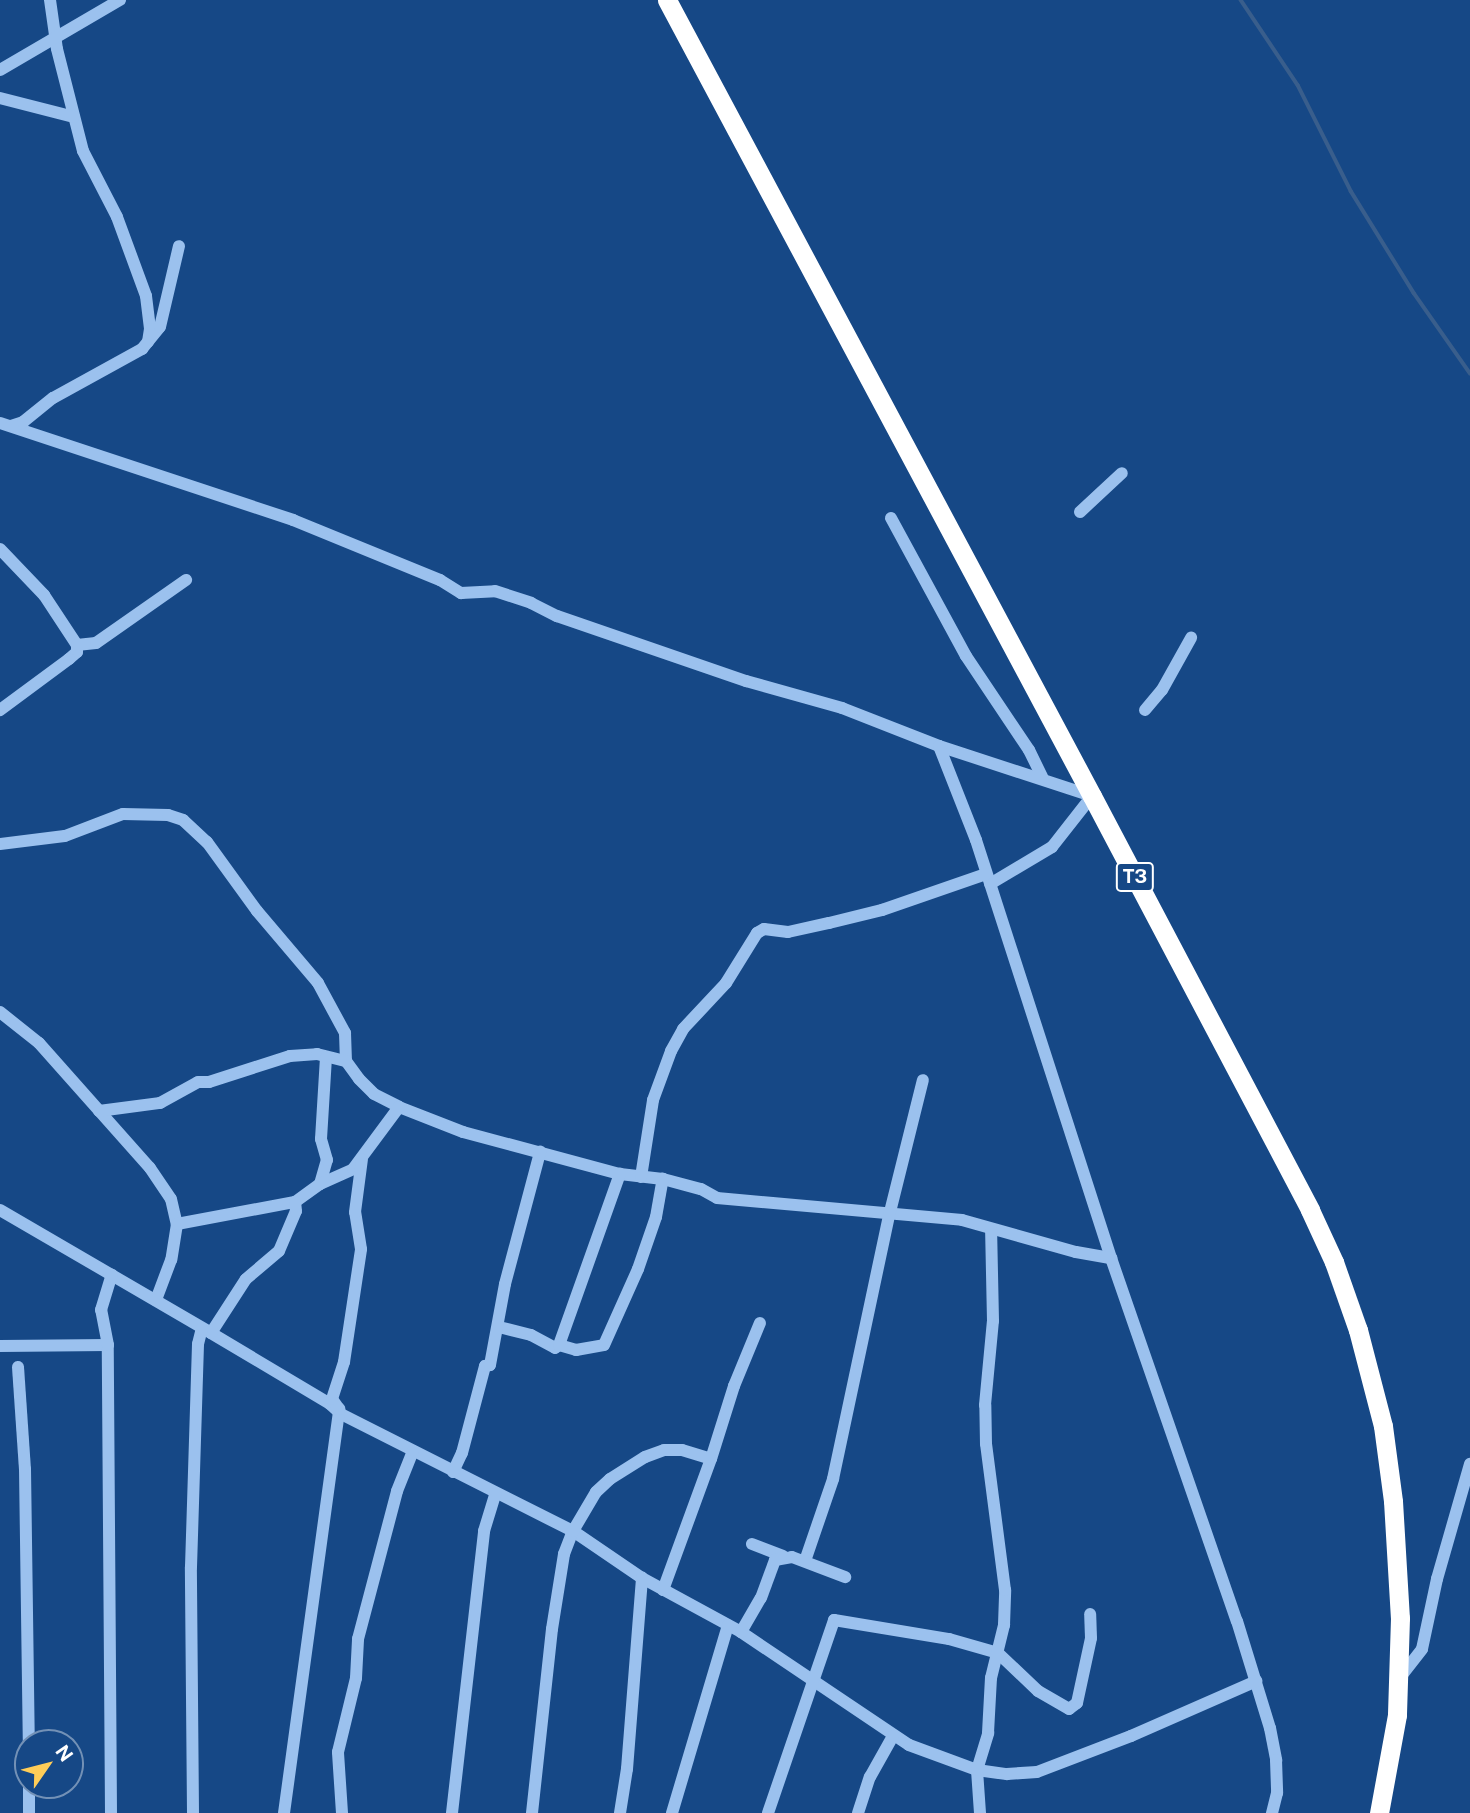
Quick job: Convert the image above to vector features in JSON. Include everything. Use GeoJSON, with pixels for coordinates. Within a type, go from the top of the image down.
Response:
{"type":"FeatureCollection","features":[{"type":"Feature","properties":{"kind":"highway","name":"T3"},"geometry":{"type":"LineString","coordinates":[[667,0],[1093,796],[1310,1210],[1334,1262],[1359,1330],[1383,1426],[1393,1501],[1400,1618],[1398,1681],[1393,1748],[1379,1813]]}},
{"type":"Feature","properties":{"kind":"street"},"geometry":{"type":"LineString","coordinates":[[50,0],[55,38],[83,151],[117,217],[146,296],[150,329],[148,342]]}},
{"type":"Feature","properties":{"kind":"street"},"geometry":{"type":"LineString","coordinates":[[0,70],[120,0]]}},
{"type":"Feature","properties":{"kind":"street"},"geometry":{"type":"LineString","coordinates":[[0,98],[74,117]]}},
{"type":"Feature","properties":{"kind":"street"},"geometry":{"type":"LineString","coordinates":[[5,425],[23,422],[53,398],[142,349],[160,327],[179,246]]}},
{"type":"Feature","properties":{"kind":"street"},"geometry":{"type":"LineString","coordinates":[[5,425],[293,520],[440,580],[461,593],[483,590],[507,595],[557,616],[746,681],[842,708],[939,746],[1042,777],[1093,796],[1052,847],[988,879],[830,923],[788,932],[764,929],[757,933],[726,984],[683,1028],[671,1051],[653,1100],[641,1177]]}},
{"type":"Feature","properties":{"kind":"street"},"geometry":{"type":"LineString","coordinates":[[1080,512],[1122,472]]}},
{"type":"Feature","properties":{"kind":"street"},"geometry":{"type":"LineString","coordinates":[[891,518],[966,656],[1029,750],[1042,777]]}},
{"type":"Feature","properties":{"kind":"street"},"geometry":{"type":"LineString","coordinates":[[0,549],[44,595],[77,645],[77,652],[69,659],[0,710]]}},
{"type":"Feature","properties":{"kind":"street"},"geometry":{"type":"LineString","coordinates":[[77,645],[96,643],[186,580]]}},
{"type":"Feature","properties":{"kind":"street"},"geometry":{"type":"LineString","coordinates":[[1145,710],[1163,690],[1191,638]]}},
{"type":"Feature","properties":{"kind":"street"},"geometry":{"type":"LineString","coordinates":[[939,746],[988,879],[1111,1258],[1165,1407],[1256,1681],[1276,1760],[1277,1793],[1272,1813]]}},
{"type":"Feature","properties":{"kind":"street"},"geometry":{"type":"LineString","coordinates":[[0,844],[65,836],[123,814],[167,815],[183,820],[207,842],[257,911],[318,983],[345,1033],[346,1060],[374,1094],[399,1107],[483,1138],[620,1174],[663,1179],[701,1189],[717,1198],[802,1204],[889,1216],[962,1220],[1076,1252],[1111,1258]]}},
{"type":"Feature","properties":{"kind":"street"},"geometry":{"type":"LineString","coordinates":[[0,1012],[39,1043],[150,1168],[171,1199],[177,1224],[171,1260],[156,1300]]}},
{"type":"Feature","properties":{"kind":"street"},"geometry":{"type":"LineString","coordinates":[[99,1111],[160,1103],[198,1083],[209,1082],[290,1056],[317,1054],[346,1060]]}},
{"type":"Feature","properties":{"kind":"street"},"geometry":{"type":"LineString","coordinates":[[320,1184],[327,1160],[321,1139],[326,1058]]}},
{"type":"Feature","properties":{"kind":"street"},"geometry":{"type":"LineString","coordinates":[[805,1561],[833,1479],[889,1216],[923,1080]]}},
{"type":"Feature","properties":{"kind":"street"},"geometry":{"type":"LineString","coordinates":[[177,1224],[295,1202],[320,1184],[346,1172],[362,1159],[399,1107]]}},
{"type":"Feature","properties":{"kind":"street"},"geometry":{"type":"LineString","coordinates":[[453,1472],[462,1453],[485,1366],[490,1365],[505,1284],[540,1152]]}},
{"type":"Feature","properties":{"kind":"street"},"geometry":{"type":"LineString","coordinates":[[284,1813],[338,1411],[332,1399],[344,1362],[361,1249],[355,1212],[362,1159]]}},
{"type":"Feature","properties":{"kind":"street"},"geometry":{"type":"LineString","coordinates":[[499,1327],[531,1335],[555,1348],[559,1345],[620,1174]]}},
{"type":"Feature","properties":{"kind":"street"},"geometry":{"type":"LineString","coordinates":[[559,1345],[576,1350],[604,1345],[610,1336],[656,1217],[663,1179]]}},
{"type":"Feature","properties":{"kind":"street"},"geometry":{"type":"LineString","coordinates":[[193,1813],[191,1567],[197,1381],[207,1330],[246,1279],[279,1251],[296,1211],[295,1202]]}},
{"type":"Feature","properties":{"kind":"street"},"geometry":{"type":"LineString","coordinates":[[1,1214],[156,1300],[338,1411],[495,1494],[573,1531],[642,1578],[741,1632],[909,1745],[977,1770],[1007,1774],[1047,1770],[1256,1681]]}},
{"type":"Feature","properties":{"kind":"street"},"geometry":{"type":"LineString","coordinates":[[980,1813],[977,1770],[988,1733],[991,1678],[998,1653],[1005,1590],[986,1444],[985,1405],[993,1321],[991,1229]]}},
{"type":"Feature","properties":{"kind":"street"},"geometry":{"type":"LineString","coordinates":[[111,1813],[108,1345],[101,1310],[112,1275]]}},
{"type":"Feature","properties":{"kind":"street"},"geometry":{"type":"LineString","coordinates":[[663,1590],[711,1459],[734,1386],[760,1323]]}},
{"type":"Feature","properties":{"kind":"street"},"geometry":{"type":"LineString","coordinates":[[0,1346],[108,1345]]}},
{"type":"Feature","properties":{"kind":"street"},"geometry":{"type":"LineString","coordinates":[[18,1367],[25,1469],[29,1729]]}},
{"type":"Feature","properties":{"kind":"street"},"geometry":{"type":"LineString","coordinates":[[533,1813],[552,1629],[564,1553],[573,1531],[596,1492],[610,1479],[645,1457],[664,1450],[682,1450],[711,1459]]}},
{"type":"Feature","properties":{"kind":"street"},"geometry":{"type":"LineString","coordinates":[[342,1813],[338,1752],[356,1678],[358,1639],[397,1491],[413,1451]]}},
{"type":"Feature","properties":{"kind":"street"},"geometry":{"type":"LineString","coordinates":[[1398,1681],[1422,1649],[1437,1579],[1470,1464]]}},
{"type":"Feature","properties":{"kind":"street"},"geometry":{"type":"LineString","coordinates":[[452,1813],[484,1531],[495,1494]]}},
{"type":"Feature","properties":{"kind":"street"},"geometry":{"type":"LineString","coordinates":[[752,1544],[845,1577]]}},
{"type":"Feature","properties":{"kind":"street"},"geometry":{"type":"LineString","coordinates":[[741,1632],[761,1598],[775,1560],[783,1556]]}},
{"type":"Feature","properties":{"kind":"street"},"geometry":{"type":"LineString","coordinates":[[620,1813],[642,1578]]}},
{"type":"Feature","properties":{"kind":"street"},"geometry":{"type":"LineString","coordinates":[[768,1813],[834,1620],[949,1639],[998,1653],[1038,1691],[1069,1709],[1077,1703],[1091,1638],[1090,1614]]}},
{"type":"Feature","properties":{"kind":"street"},"geometry":{"type":"LineString","coordinates":[[672,1813],[728,1625]]}},
{"type":"Feature","properties":{"kind":"street"},"geometry":{"type":"LineString","coordinates":[[858,1813],[874,1768],[893,1735]]}},
{"type":"Feature","properties":{"kind":"waterway"},"geometry":{"type":"LineString","coordinates":[[1241,0],[1298,85],[1351,191],[1414,293],[1470,373]]}}]}
